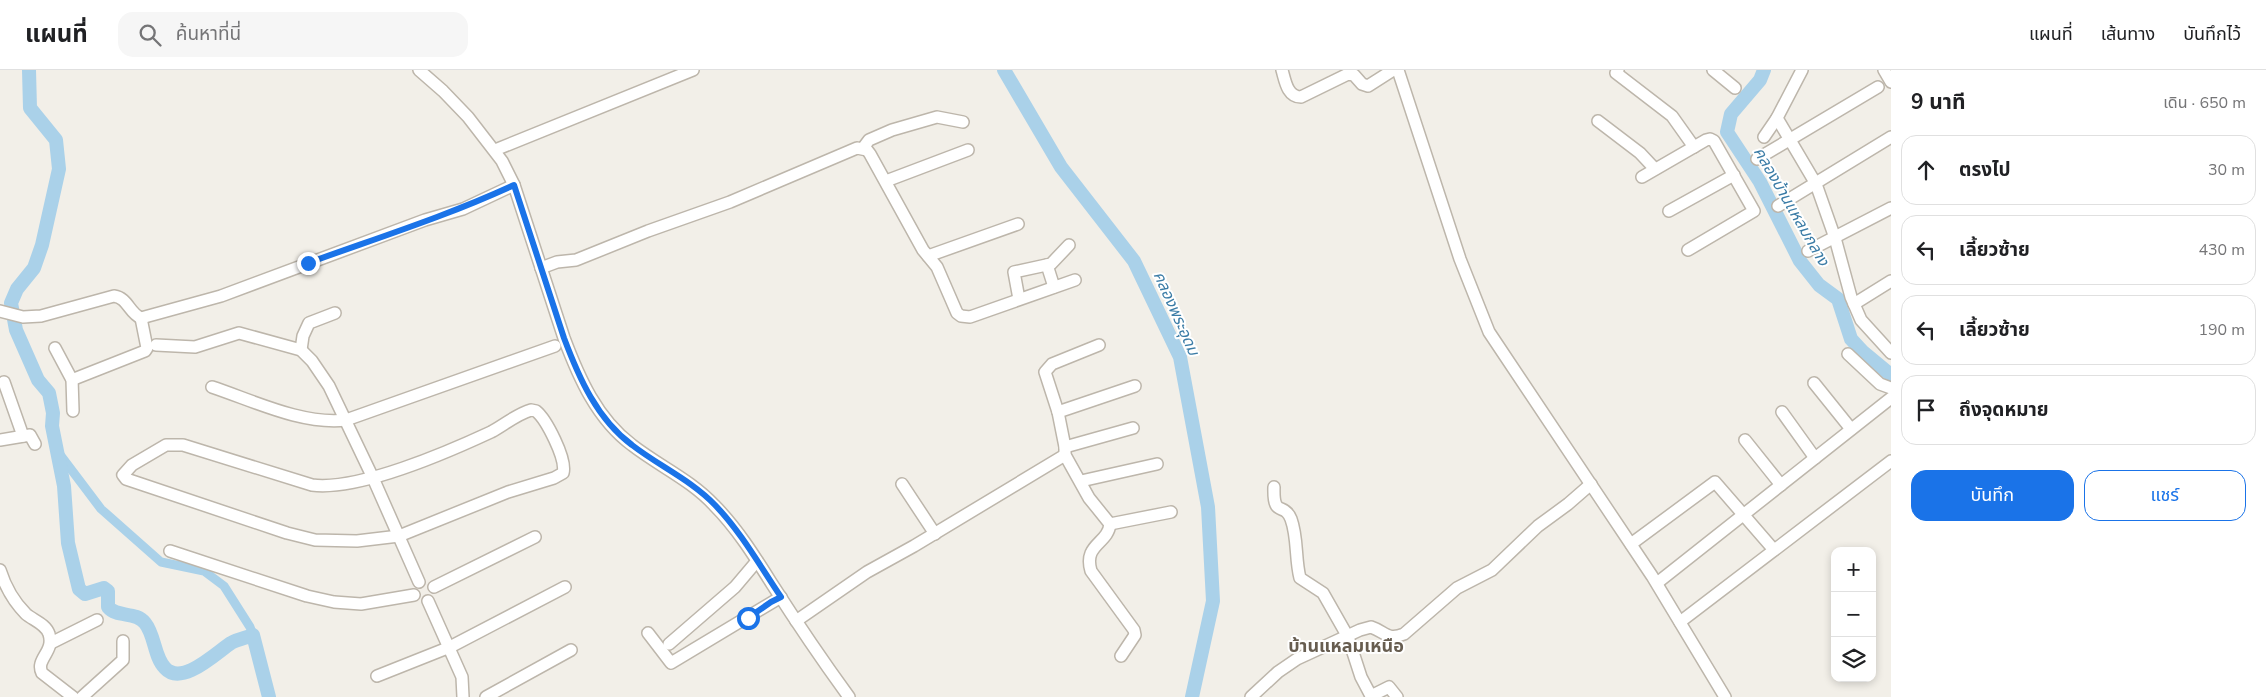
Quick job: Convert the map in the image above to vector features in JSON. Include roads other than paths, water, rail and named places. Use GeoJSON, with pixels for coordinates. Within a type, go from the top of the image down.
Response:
{"type":"FeatureCollection","features":[{"type":"Feature","properties":{"kind":"street"},"geometry":{"type":"LineString","coordinates":[[419,70],[443,91],[495,150],[514,185],[573,362],[598,411],[614,430],[632,446],[697,489],[715,505],[757,560],[796,621],[849,697]]}},
{"type":"Feature","properties":{"kind":"street"},"geometry":{"type":"LineString","coordinates":[[495,150],[693,70]]}},
{"type":"Feature","properties":{"kind":"street"},"geometry":{"type":"LineString","coordinates":[[1282,70],[1290,93],[1295,97],[1301,97],[1348,74],[1354,75],[1362,84],[1368,86],[1393,70]]}},
{"type":"Feature","properties":{"kind":"street"},"geometry":{"type":"LineString","coordinates":[[1398,70],[1460,259],[1489,332],[1631,544],[1725,697]]}},
{"type":"Feature","properties":{"kind":"street"},"geometry":{"type":"LineString","coordinates":[[1618,70],[1616,73],[1672,116],[1694,147]]}},
{"type":"Feature","properties":{"kind":"street"},"geometry":{"type":"LineString","coordinates":[[1713,70],[1735,88]]}},
{"type":"Feature","properties":{"kind":"street"},"geometry":{"type":"LineString","coordinates":[[1764,137],[1777,118],[1802,70]]}},
{"type":"Feature","properties":{"kind":"street"},"geometry":{"type":"LineString","coordinates":[[1884,70],[1891,82]]}},
{"type":"Feature","properties":{"kind":"street"},"geometry":{"type":"LineString","coordinates":[[1757,159],[1878,87]]}},
{"type":"Feature","properties":{"kind":"street"},"geometry":{"type":"LineString","coordinates":[[862,148],[869,140],[885,133],[938,117],[962,122]]}},
{"type":"Feature","properties":{"kind":"street"},"geometry":{"type":"LineString","coordinates":[[1777,118],[1816,184],[1835,238],[1854,304],[1861,320],[1889,350]]}},
{"type":"Feature","properties":{"kind":"street"},"geometry":{"type":"LineString","coordinates":[[1598,121],[1640,153],[1655,169]]}},
{"type":"Feature","properties":{"kind":"street"},"geometry":{"type":"LineString","coordinates":[[1778,206],[1891,137]]}},
{"type":"Feature","properties":{"kind":"street"},"geometry":{"type":"LineString","coordinates":[[1642,177],[1706,140],[1710,139],[1714,142],[1754,211],[1688,250]]}},
{"type":"Feature","properties":{"kind":"street"},"geometry":{"type":"LineString","coordinates":[[541,268],[557,262],[576,260],[648,230],[730,202],[857,148],[862,148],[870,154],[928,256],[937,267],[957,313],[961,316],[970,317],[1075,280]]}},
{"type":"Feature","properties":{"kind":"street"},"geometry":{"type":"LineString","coordinates":[[886,181],[968,150]]}},
{"type":"Feature","properties":{"kind":"street"},"geometry":{"type":"LineString","coordinates":[[1669,211],[1734,175]]}},
{"type":"Feature","properties":{"kind":"street"},"geometry":{"type":"LineString","coordinates":[[0,312],[23,318],[41,316],[114,296],[125,301],[134,315],[141,318],[230,292],[425,220],[463,209],[514,185]]}},
{"type":"Feature","properties":{"kind":"street"},"geometry":{"type":"LineString","coordinates":[[1808,251],[1891,208]]}},
{"type":"Feature","properties":{"kind":"street"},"geometry":{"type":"LineString","coordinates":[[928,256],[1018,224]]}},
{"type":"Feature","properties":{"kind":"street"},"geometry":{"type":"LineString","coordinates":[[1019,300],[1014,272],[1016,270],[1047,266],[1058,258],[1069,245]]}},
{"type":"Feature","properties":{"kind":"street"},"geometry":{"type":"LineString","coordinates":[[1047,266],[1054,288]]}},
{"type":"Feature","properties":{"kind":"street"},"geometry":{"type":"LineString","coordinates":[[1854,304],[1891,281]]}},
{"type":"Feature","properties":{"kind":"street"},"geometry":{"type":"LineString","coordinates":[[301,350],[303,336],[309,323],[335,313]]}},
{"type":"Feature","properties":{"kind":"street"},"geometry":{"type":"LineString","coordinates":[[72,379],[145,351],[147,348],[141,318]]}},
{"type":"Feature","properties":{"kind":"street"},"geometry":{"type":"LineString","coordinates":[[156,346],[196,347],[239,333],[301,350],[312,361],[329,386],[373,478],[419,582]]}},
{"type":"Feature","properties":{"kind":"street"},"geometry":{"type":"LineString","coordinates":[[1099,345],[1052,364],[1046,369],[1046,377],[1058,412],[1065,451],[1089,498],[1110,524],[1109,530],[1091,550],[1089,560],[1091,572],[1134,630],[1135,634],[1121,656]]}},
{"type":"Feature","properties":{"kind":"street"},"geometry":{"type":"LineString","coordinates":[[212,387],[305,418],[330,422],[346,420],[555,346]]}},
{"type":"Feature","properties":{"kind":"street"},"geometry":{"type":"LineString","coordinates":[[55,348],[72,379],[73,411]]}},
{"type":"Feature","properties":{"kind":"street"},"geometry":{"type":"LineString","coordinates":[[1848,354],[1880,384],[1891,388]]}},
{"type":"Feature","properties":{"kind":"street"},"geometry":{"type":"LineString","coordinates":[[4,382],[23,436]]}},
{"type":"Feature","properties":{"kind":"street"},"geometry":{"type":"LineString","coordinates":[[1814,383],[1851,429]]}},
{"type":"Feature","properties":{"kind":"street"},"geometry":{"type":"LineString","coordinates":[[1058,412],[1135,386]]}},
{"type":"Feature","properties":{"kind":"street"},"geometry":{"type":"LineString","coordinates":[[1656,583],[1891,398]]}},
{"type":"Feature","properties":{"kind":"street"},"geometry":{"type":"LineString","coordinates":[[536,411],[547,422],[564,464],[563,473],[508,492],[399,536],[357,541],[315,540],[287,533],[126,480],[123,476],[132,465],[170,445],[200,449],[312,485],[323,486],[373,478],[458,446],[526,412],[536,411]]}},
{"type":"Feature","properties":{"kind":"street"},"geometry":{"type":"LineString","coordinates":[[1782,412],[1815,458]]}},
{"type":"Feature","properties":{"kind":"street"},"geometry":{"type":"LineString","coordinates":[[796,621],[867,572],[935,534],[1065,451],[1133,428]]}},
{"type":"Feature","properties":{"kind":"street"},"geometry":{"type":"LineString","coordinates":[[0,440],[30,435],[35,444]]}},
{"type":"Feature","properties":{"kind":"street"},"geometry":{"type":"LineString","coordinates":[[1745,440],[1781,485]]}},
{"type":"Feature","properties":{"kind":"street"},"geometry":{"type":"LineString","coordinates":[[1680,622],[1891,461]]}},
{"type":"Feature","properties":{"kind":"street"},"geometry":{"type":"LineString","coordinates":[[1081,481],[1157,464]]}},
{"type":"Feature","properties":{"kind":"street"},"geometry":{"type":"LineString","coordinates":[[1631,544],[1715,482],[1774,550]]}},
{"type":"Feature","properties":{"kind":"street"},"geometry":{"type":"LineString","coordinates":[[902,484],[935,534]]}},
{"type":"Feature","properties":{"kind":"street"},"geometry":{"type":"LineString","coordinates":[[1251,697],[1278,672],[1296,659],[1360,630],[1371,627],[1387,636],[1396,637],[1404,634],[1457,588],[1492,570],[1538,526],[1591,484]]}},
{"type":"Feature","properties":{"kind":"street"},"geometry":{"type":"LineString","coordinates":[[1274,487],[1274,503],[1277,508],[1286,511],[1291,518],[1300,578],[1323,593],[1348,637],[1368,691],[1374,695],[1389,687],[1397,697]]}},
{"type":"Feature","properties":{"kind":"street"},"geometry":{"type":"LineString","coordinates":[[1110,524],[1171,512]]}},
{"type":"Feature","properties":{"kind":"street"},"geometry":{"type":"LineString","coordinates":[[434,587],[534,537]]}},
{"type":"Feature","properties":{"kind":"street"},"geometry":{"type":"LineString","coordinates":[[170,551],[307,596],[334,602],[361,604],[414,595]]}},
{"type":"Feature","properties":{"kind":"street"},"geometry":{"type":"LineString","coordinates":[[669,644],[735,587],[757,560]]}},
{"type":"Feature","properties":{"kind":"street"},"geometry":{"type":"LineString","coordinates":[[0,570],[5,585],[26,614],[48,631],[51,643],[49,652],[40,663],[42,673],[73,697]]}},
{"type":"Feature","properties":{"kind":"street"},"geometry":{"type":"LineString","coordinates":[[419,582],[429,582],[434,587],[434,594],[428,601],[418,600],[414,595],[414,586],[419,582]]}},
{"type":"Feature","properties":{"kind":"street"},"geometry":{"type":"LineString","coordinates":[[377,676],[450,647],[565,588]]}},
{"type":"Feature","properties":{"kind":"street"},"geometry":{"type":"LineString","coordinates":[[648,633],[671,663],[781,597]]}},
{"type":"Feature","properties":{"kind":"street"},"geometry":{"type":"LineString","coordinates":[[428,601],[462,677],[463,697]]}},
{"type":"Feature","properties":{"kind":"street"},"geometry":{"type":"LineString","coordinates":[[51,643],[97,620]]}},
{"type":"Feature","properties":{"kind":"street"},"geometry":{"type":"LineString","coordinates":[[82,697],[122,661],[124,652],[123,641]]}},
{"type":"Feature","properties":{"kind":"street"},"geometry":{"type":"LineString","coordinates":[[486,697],[571,650]]}},
{"type":"Feature","properties":{"kind":"waterway"},"geometry":{"type":"LineString","coordinates":[[29,70],[30,108],[56,140],[59,169],[42,245],[34,268],[17,289],[11,303],[16,330],[38,380],[49,393],[53,413],[52,426],[64,486],[68,543],[79,589],[85,594],[104,588],[108,591],[108,607],[116,612],[141,619],[151,634],[161,663],[172,673],[190,671],[236,640],[253,635],[269,697]]}},
{"type":"Feature","properties":{"kind":"waterway","name":"คลองพระอุดม"},"geometry":{"type":"LineString","coordinates":[[1004,70],[1061,167],[1134,261],[1180,357],[1208,507],[1213,601],[1192,697]]}},
{"type":"Feature","properties":{"kind":"waterway","name":"คลองบ้านแหลมกลาง"},"geometry":{"type":"LineString","coordinates":[[1764,70],[1760,80],[1731,114],[1727,132],[1760,182],[1800,261],[1819,285],[1838,299],[1851,339],[1863,352],[1891,375]]}},
{"type":"Feature","properties":{"kind":"waterway"},"geometry":{"type":"LineString","coordinates":[[55,448],[101,509],[161,562],[204,571],[224,586],[253,635]]}},
{"type":"Feature","properties":{"kind":"district","name":"บ้านแหลมเหนือ"},"geometry":{"type":"Point","coordinates":[1346,646]}}]}
